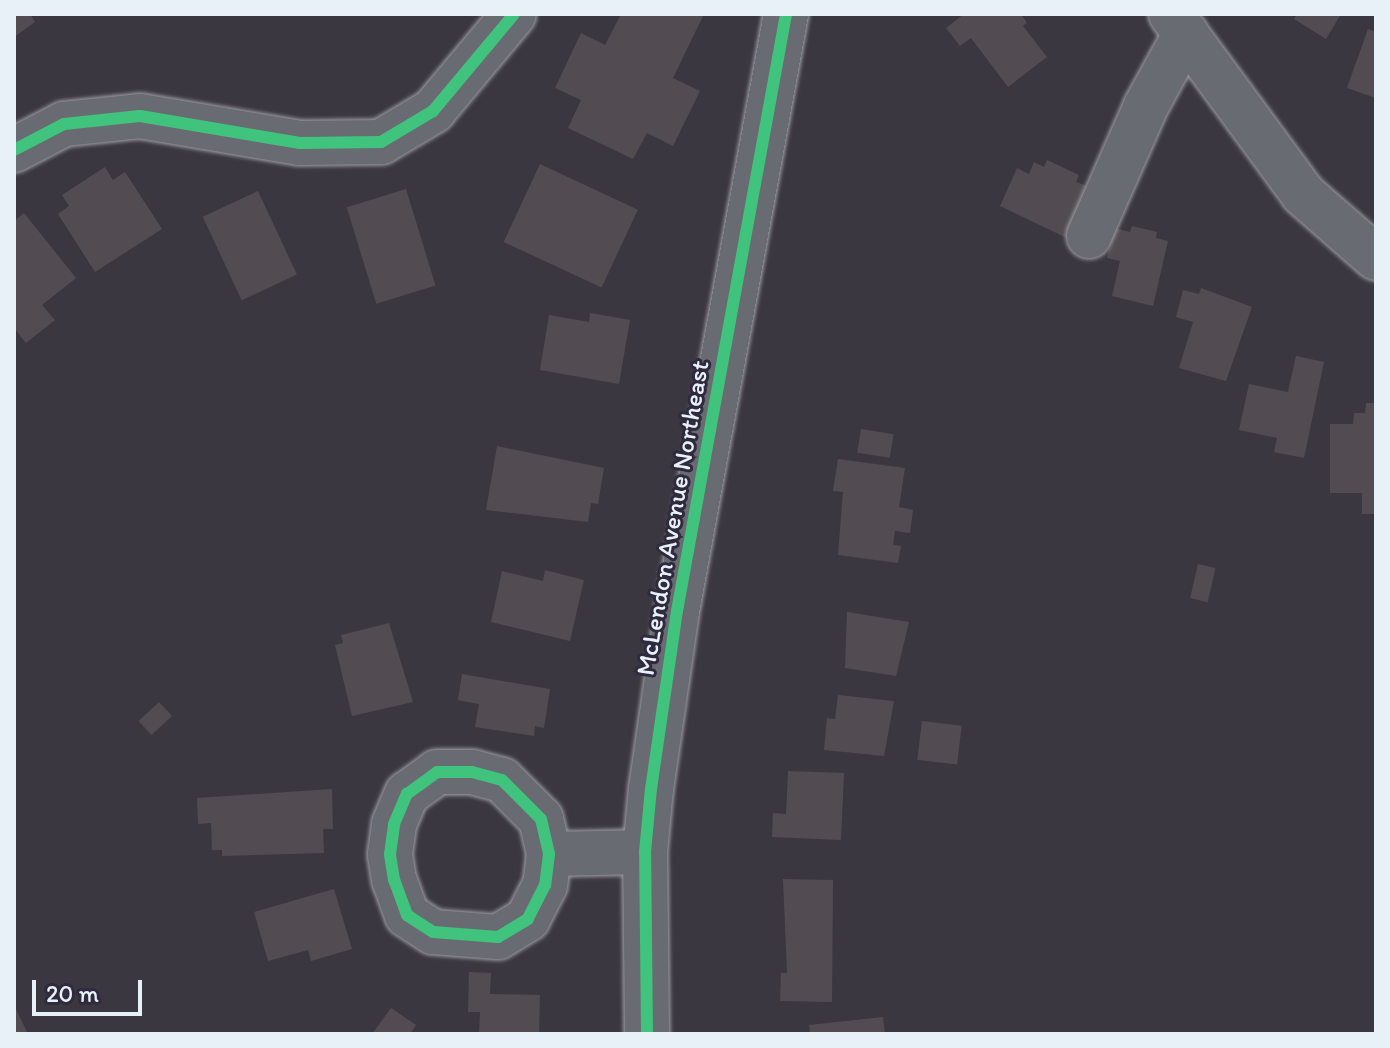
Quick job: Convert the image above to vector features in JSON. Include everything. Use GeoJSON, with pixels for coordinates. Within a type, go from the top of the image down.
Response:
{"type":"FeatureCollection","features":[{"type":"Feature","properties":{"kind":"street"},"geometry":{"type":"LineString","coordinates":[[14,150],[64,124],[140,116],[300,143],[381,142],[433,111],[514,14]]}},
{"type":"Feature","properties":{"kind":"street","name":"McLendon Avenue Northeast"},"geometry":{"type":"LineString","coordinates":[[647,1034],[645,852],[677,611],[786,14]]}},
{"type":"Feature","properties":{"kind":"street"},"geometry":{"type":"LineString","coordinates":[[1089,236],[1179,24]]}},
{"type":"Feature","properties":{"kind":"street"},"geometry":{"type":"LineString","coordinates":[[1179,24],[1303,194],[1376,258]]}},
{"type":"Feature","properties":{"kind":"street"},"geometry":{"type":"LineString","coordinates":[[549,854],[645,852]]}},
{"type":"Feature","properties":{"kind":"building"},"geometry":{"type":"Polygon","coordinates":[[[14,14],[30,14],[35,22],[14,37],[14,14]]]}},
{"type":"Feature","properties":{"kind":"building"},"geometry":{"type":"Polygon","coordinates":[[[621,14],[704,14],[673,78],[700,91],[673,146],[647,133],[633,159],[568,128],[581,100],[555,88],[581,33],[605,45],[621,14]]]}},
{"type":"Feature","properties":{"kind":"building"},"geometry":{"type":"Polygon","coordinates":[[[964,14],[1021,14],[1027,23],[1023,26],[1047,57],[1008,87],[971,38],[960,46],[946,28],[964,14]]]}},
{"type":"Feature","properties":{"kind":"building"},"geometry":{"type":"Polygon","coordinates":[[[1297,14],[1341,14],[1326,39],[1294,19],[1297,14]]]}},
{"type":"Feature","properties":{"kind":"building"},"geometry":{"type":"Polygon","coordinates":[[[1368,29],[1376,32],[1376,98],[1347,88],[1368,29]]]}},
{"type":"Feature","properties":{"kind":"building"},"geometry":{"type":"Polygon","coordinates":[[[1047,160],[1079,175],[1076,182],[1089,187],[1067,238],[1000,206],[1017,168],[1029,174],[1034,162],[1044,167],[1047,160]]]}},
{"type":"Feature","properties":{"kind":"building"},"geometry":{"type":"Polygon","coordinates":[[[540,164],[638,210],[602,288],[504,242],[540,164]]]}},
{"type":"Feature","properties":{"kind":"building"},"geometry":{"type":"Polygon","coordinates":[[[105,167],[113,180],[125,172],[162,229],[95,272],[58,214],[69,206],[62,195],[105,167]]]}},
{"type":"Feature","properties":{"kind":"building"},"geometry":{"type":"Polygon","coordinates":[[[406,189],[436,286],[376,304],[347,207],[406,189]]]}},
{"type":"Feature","properties":{"kind":"building"},"geometry":{"type":"Polygon","coordinates":[[[258,191],[297,274],[242,300],[203,217],[258,191]]]}},
{"type":"Feature","properties":{"kind":"building"},"geometry":{"type":"Polygon","coordinates":[[[24,213],[76,278],[42,305],[55,320],[26,343],[14,328],[14,221],[24,213]]]}},
{"type":"Feature","properties":{"kind":"building"},"geometry":{"type":"Polygon","coordinates":[[[1132,226],[1157,232],[1156,238],[1168,241],[1153,306],[1112,296],[1120,261],[1107,258],[1114,228],[1130,232],[1132,226]]]}},
{"type":"Feature","properties":{"kind":"building"},"geometry":{"type":"Polygon","coordinates":[[[1201,288],[1252,307],[1226,381],[1179,368],[1193,322],[1176,317],[1183,290],[1199,294],[1201,288]]]}},
{"type":"Feature","properties":{"kind":"building"},"geometry":{"type":"Polygon","coordinates":[[[590,313],[630,320],[619,384],[540,370],[549,315],[589,322],[590,313]]]}},
{"type":"Feature","properties":{"kind":"building"},"geometry":{"type":"Polygon","coordinates":[[[1296,356],[1324,362],[1304,458],[1274,452],[1277,438],[1239,430],[1249,384],[1288,392],[1296,356]]]}},
{"type":"Feature","properties":{"kind":"building"},"geometry":{"type":"Polygon","coordinates":[[[1366,403],[1376,403],[1376,514],[1362,514],[1362,493],[1330,493],[1330,424],[1353,424],[1354,413],[1365,413],[1366,403]]]}},
{"type":"Feature","properties":{"kind":"building"},"geometry":{"type":"Polygon","coordinates":[[[861,429],[894,434],[890,458],[857,453],[861,429]]]}},
{"type":"Feature","properties":{"kind":"building"},"geometry":{"type":"Polygon","coordinates":[[[497,446],[604,468],[598,504],[591,503],[588,522],[486,510],[497,446]]]}},
{"type":"Feature","properties":{"kind":"building"},"geometry":{"type":"Polygon","coordinates":[[[838,459],[905,468],[899,507],[913,510],[910,533],[895,531],[893,545],[901,546],[898,563],[838,555],[843,492],[833,491],[838,459]]]}},
{"type":"Feature","properties":{"kind":"building"},"geometry":{"type":"Polygon","coordinates":[[[1198,564],[1216,568],[1208,602],[1190,598],[1198,564]]]}},
{"type":"Feature","properties":{"kind":"building"},"geometry":{"type":"Polygon","coordinates":[[[545,570],[584,580],[570,641],[491,622],[502,571],[543,581],[545,570]]]}},
{"type":"Feature","properties":{"kind":"building"},"geometry":{"type":"Polygon","coordinates":[[[847,612],[909,622],[896,676],[845,668],[847,612]]]}},
{"type":"Feature","properties":{"kind":"building"},"geometry":{"type":"Polygon","coordinates":[[[389,623],[413,702],[352,716],[335,645],[343,643],[341,635],[389,623]]]}},
{"type":"Feature","properties":{"kind":"building"},"geometry":{"type":"Polygon","coordinates":[[[462,674],[550,689],[544,728],[535,726],[534,736],[475,727],[479,704],[458,700],[462,674]]]}},
{"type":"Feature","properties":{"kind":"building"},"geometry":{"type":"Polygon","coordinates":[[[838,695],[894,701],[884,756],[824,750],[827,718],[835,719],[838,695]]]}},
{"type":"Feature","properties":{"kind":"building"},"geometry":{"type":"Polygon","coordinates":[[[159,702],[172,716],[151,735],[139,721],[159,702]]]}},
{"type":"Feature","properties":{"kind":"building"},"geometry":{"type":"Polygon","coordinates":[[[922,721],[962,726],[957,765],[917,760],[922,721]]]}},
{"type":"Feature","properties":{"kind":"building"},"geometry":{"type":"Polygon","coordinates":[[[788,771],[844,773],[841,840],[772,837],[773,813],[786,814],[788,771]]]}},
{"type":"Feature","properties":{"kind":"building"},"geometry":{"type":"Polygon","coordinates":[[[332,789],[333,829],[323,829],[324,853],[222,856],[222,850],[212,850],[211,823],[198,824],[197,798],[332,789]]]}},
{"type":"Feature","properties":{"kind":"building"},"geometry":{"type":"Polygon","coordinates":[[[783,879],[833,880],[832,1002],[780,1001],[781,973],[787,973],[783,879]]]}},
{"type":"Feature","properties":{"kind":"building"},"geometry":{"type":"Polygon","coordinates":[[[334,889],[352,949],[311,961],[308,950],[268,961],[254,912],[334,889]]]}},
{"type":"Feature","properties":{"kind":"building"},"geometry":{"type":"Polygon","coordinates":[[[469,972],[491,973],[490,994],[540,995],[539,1034],[479,1034],[480,1012],[468,1012],[469,972]]]}},
{"type":"Feature","properties":{"kind":"building"},"geometry":{"type":"Polygon","coordinates":[[[14,1005],[28,1034],[14,1034],[14,1005]]]}},
{"type":"Feature","properties":{"kind":"building"},"geometry":{"type":"Polygon","coordinates":[[[391,1008],[416,1025],[410,1034],[372,1034],[391,1008]]]}},
{"type":"Feature","properties":{"kind":"building"},"geometry":{"type":"Polygon","coordinates":[[[883,1017],[885,1034],[810,1034],[809,1025],[883,1017]]]}},
{"type":"Feature","properties":{"kind":"cycle path"},"geometry":{"type":"LineString","coordinates":[[14,150],[64,124],[140,116],[300,143],[381,142],[433,111],[514,14]]}},
{"type":"Feature","properties":{"kind":"cycle path"},"geometry":{"type":"LineString","coordinates":[[647,1034],[645,852],[651,789],[677,611],[786,14]]}},
{"type":"Feature","properties":{"kind":"cycle path"},"geometry":{"type":"LineString","coordinates":[[437,772],[472,772],[502,780],[541,819],[549,854],[545,885],[528,919],[498,937],[433,932],[407,915],[394,880],[390,854],[394,824],[407,794],[437,772]]}}]}
